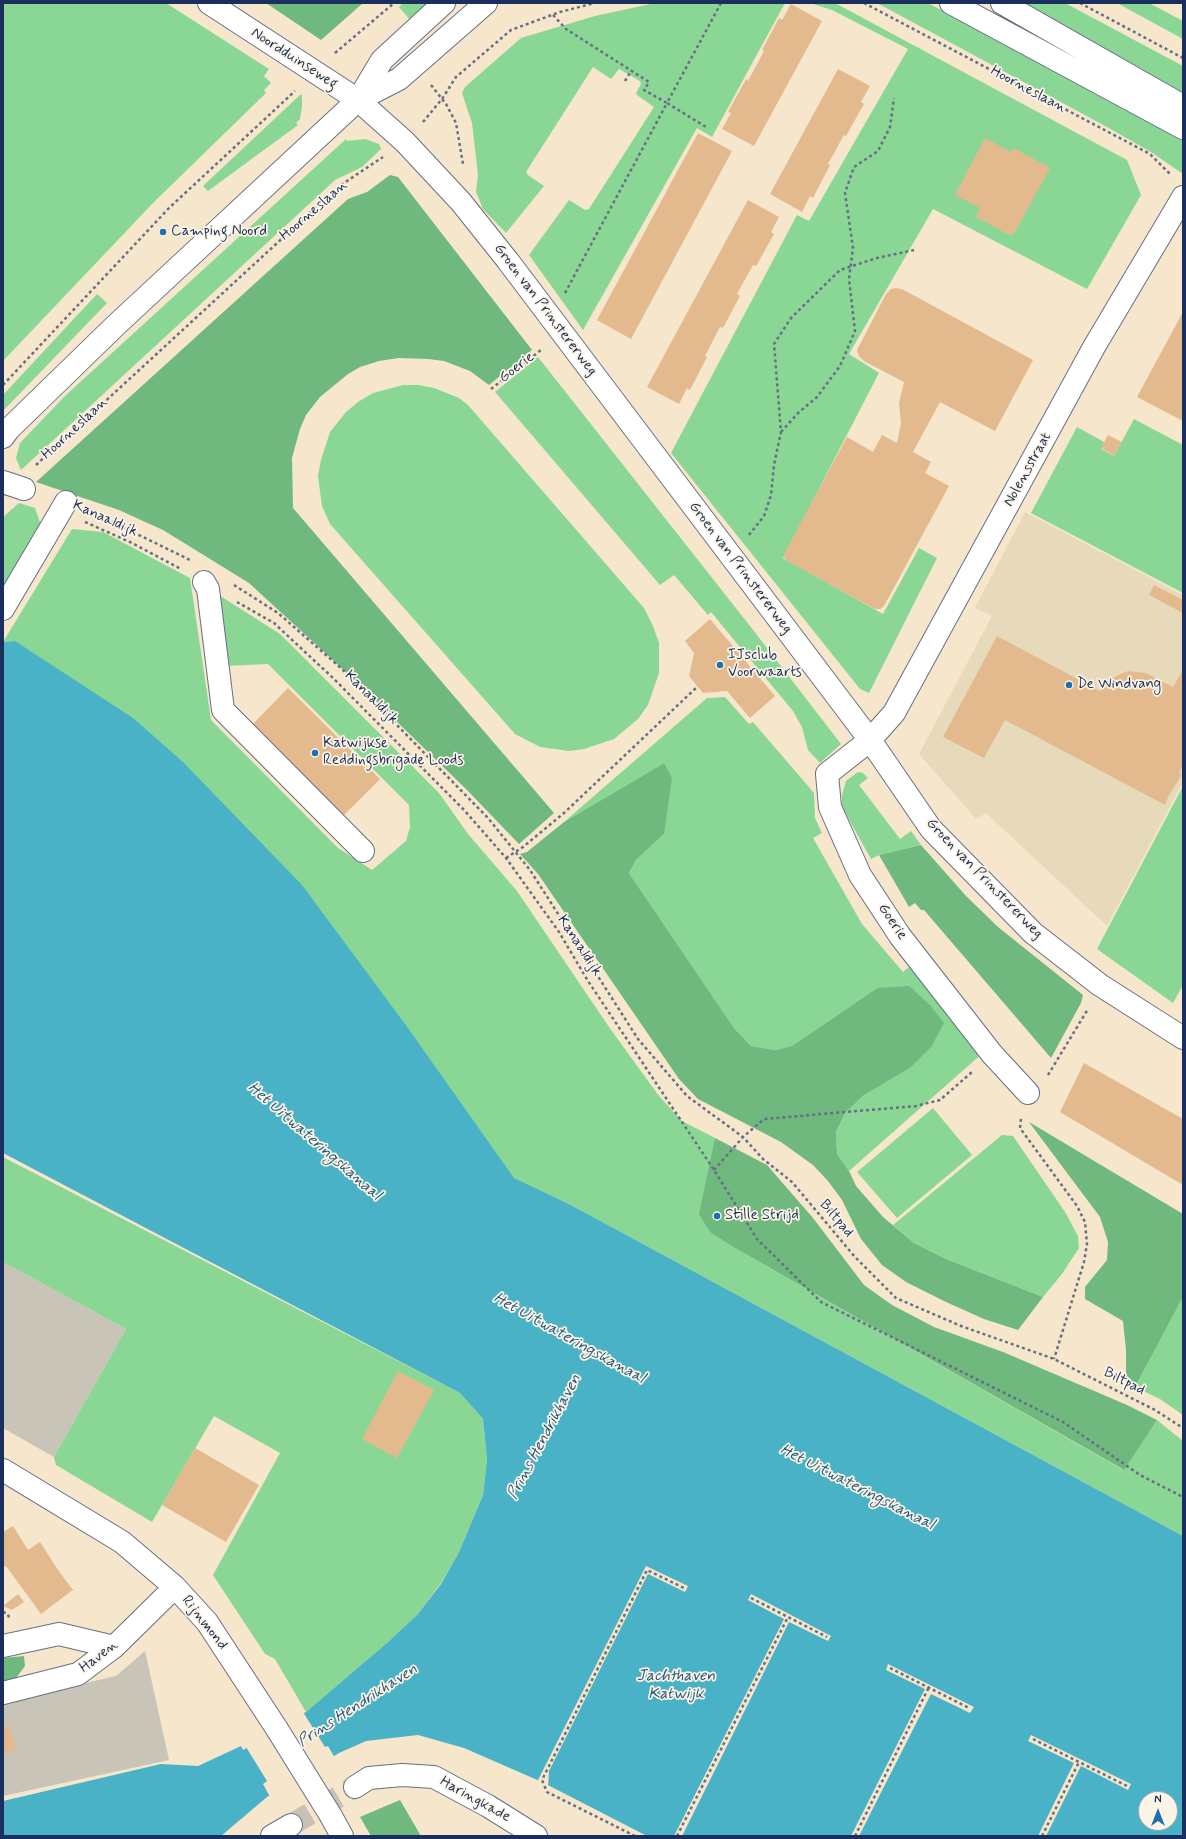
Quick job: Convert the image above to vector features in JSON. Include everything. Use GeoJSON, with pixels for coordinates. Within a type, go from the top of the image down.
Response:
{"type":"FeatureCollection","features":[{"type":"Feature","properties":{"kind":"street","name":"Noordduinseweg"},"geometry":{"type":"LineString","coordinates":[[208,3],[236,10],[314,73],[358,100]]}},
{"type":"Feature","properties":{"kind":"street"},"geometry":{"type":"LineString","coordinates":[[358,100],[382,60],[444,3]]}},
{"type":"Feature","properties":{"kind":"street"},"geometry":{"type":"LineString","coordinates":[[3,437],[9,429],[115,326],[358,100],[399,79],[486,3]]}},
{"type":"Feature","properties":{"kind":"street"},"geometry":{"type":"LineString","coordinates":[[951,3],[1183,128]]}},
{"type":"Feature","properties":{"kind":"street"},"geometry":{"type":"LineString","coordinates":[[1002,3],[1183,106]]}},
{"type":"Feature","properties":{"kind":"street","name":"Groen van Prinstererweg"},"geometry":{"type":"LineString","coordinates":[[358,100],[405,142],[461,202],[552,318],[870,740],[931,829],[1034,933],[1100,985],[1183,1038]]}},
{"type":"Feature","properties":{"kind":"street","name":"Nolensstraat"},"geometry":{"type":"LineString","coordinates":[[870,740],[894,713],[1094,347],[1183,197]]}},
{"type":"Feature","properties":{"kind":"street"},"geometry":{"type":"LineString","coordinates":[[3,609],[63,507]]}},
{"type":"Feature","properties":{"kind":"street"},"geometry":{"type":"LineString","coordinates":[[204,582],[208,589],[223,710],[363,851]]}},
{"type":"Feature","properties":{"kind":"street","name":"Goerie"},"geometry":{"type":"LineString","coordinates":[[870,740],[827,774],[830,807],[860,875],[900,936],[992,1054],[1028,1093]]}},
{"type":"Feature","properties":{"kind":"street","name":"Rijnmond"},"geometry":{"type":"LineString","coordinates":[[3,1470],[122,1542],[175,1587],[207,1622],[277,1729],[342,1836]]}},
{"type":"Feature","properties":{"kind":"street","name":"Haven"},"geometry":{"type":"LineString","coordinates":[[3,1693],[78,1674],[114,1647],[175,1587]]}},
{"type":"Feature","properties":{"kind":"street"},"geometry":{"type":"LineString","coordinates":[[3,1646],[60,1634],[114,1647]]}},
{"type":"Feature","properties":{"kind":"street","name":"Haringkade"},"geometry":{"type":"LineString","coordinates":[[355,1787],[369,1778],[402,1775],[434,1777],[488,1806],[536,1836]]}},
{"type":"Feature","properties":{"kind":"street"},"geometry":{"type":"LineString","coordinates":[[272,1836],[291,1825]]}},
{"type":"Feature","properties":{"kind":"path"},"geometry":{"type":"LineString","coordinates":[[3,385],[169,208],[332,55],[394,3]]}},
{"type":"Feature","properties":{"kind":"path","name":"Hoorneslaan"},"geometry":{"type":"LineString","coordinates":[[14,485],[338,187],[405,142],[442,99],[456,77],[495,42],[511,30],[560,12],[595,3]]}},
{"type":"Feature","properties":{"kind":"path"},"geometry":{"type":"LineString","coordinates":[[552,318],[721,3]]}},
{"type":"Feature","properties":{"kind":"path","name":"Hoorneslaan"},"geometry":{"type":"LineString","coordinates":[[864,3],[1150,154],[1172,177]]}},
{"type":"Feature","properties":{"kind":"path"},"geometry":{"type":"LineString","coordinates":[[1080,3],[1183,58]]}},
{"type":"Feature","properties":{"kind":"path"},"geometry":{"type":"LineString","coordinates":[[553,15],[566,30],[649,82],[644,90],[706,127]]}},
{"type":"Feature","properties":{"kind":"path"},"geometry":{"type":"LineString","coordinates":[[625,81],[631,71]]}},
{"type":"Feature","properties":{"kind":"path"},"geometry":{"type":"LineString","coordinates":[[428,82],[442,99],[456,123],[463,164],[461,202]]}},
{"type":"Feature","properties":{"kind":"path"},"geometry":{"type":"LineString","coordinates":[[781,432],[798,413],[817,397],[840,366],[855,331],[849,279],[853,248],[845,193],[854,167],[878,151],[890,127],[894,98]]}},
{"type":"Feature","properties":{"kind":"path"},"geometry":{"type":"LineString","coordinates":[[732,558],[764,516],[772,495],[774,465],[781,432],[774,344],[790,318],[840,270],[877,258],[914,250]]}},
{"type":"Feature","properties":{"kind":"path","name":"Goerie"},"geometry":{"type":"LineString","coordinates":[[491,389],[544,348]]}},
{"type":"Feature","properties":{"kind":"path","name":"Kanaaldijk"},"geometry":{"type":"LineString","coordinates":[[63,507],[124,527],[192,561]]}},
{"type":"Feature","properties":{"kind":"path","name":"Kanaaldijk"},"geometry":{"type":"LineString","coordinates":[[63,507],[204,582],[274,623],[333,678],[460,805],[506,858],[559,932],[588,981],[714,1170],[757,1239],[821,1302],[1063,1422],[1140,1475],[1183,1497]]}},
{"type":"Feature","properties":{"kind":"path","name":"Kanaaldijk"},"geometry":{"type":"LineString","coordinates":[[232,584],[278,613],[342,669],[488,818],[530,870],[638,1039]]}},
{"type":"Feature","properties":{"kind":"path"},"geometry":{"type":"LineString","coordinates":[[506,858],[523,847],[564,813],[698,686]]}},
{"type":"Feature","properties":{"kind":"path"},"geometry":{"type":"LineString","coordinates":[[1054,1359],[1083,1268],[1087,1244],[1085,1222],[1077,1206],[1020,1128],[1022,1107],[1028,1093],[1043,1084],[1100,985]]}},
{"type":"Feature","properties":{"kind":"path","name":"Biltpad"},"geometry":{"type":"LineString","coordinates":[[638,1039],[687,1096],[743,1137],[763,1158],[792,1182],[855,1257],[896,1298],[961,1326],[1054,1359],[1155,1410],[1183,1428]]}},
{"type":"Feature","properties":{"kind":"path"},"geometry":{"type":"LineString","coordinates":[[714,1170],[743,1137],[764,1119],[916,1106],[940,1100],[992,1054]]}},
{"type":"Feature","properties":{"kind":"path"},"geometry":{"type":"LineString","coordinates":[[635,1836],[547,1792],[542,1780],[647,1570],[684,1588]]}},
{"type":"Feature","properties":{"kind":"path"},"geometry":{"type":"LineString","coordinates":[[751,1598],[827,1637]]}},
{"type":"Feature","properties":{"kind":"path"},"geometry":{"type":"LineString","coordinates":[[677,1836],[788,1617]]}},
{"type":"Feature","properties":{"kind":"path"},"geometry":{"type":"LineString","coordinates":[[890,1668],[969,1708]]}},
{"type":"Feature","properties":{"kind":"path"},"geometry":{"type":"LineString","coordinates":[[855,1836],[930,1687]]}},
{"type":"Feature","properties":{"kind":"path"},"geometry":{"type":"LineString","coordinates":[[1033,1739],[1127,1786]]}},
{"type":"Feature","properties":{"kind":"path"},"geometry":{"type":"LineString","coordinates":[[1042,1836],[1079,1762]]}},
{"type":"Feature","properties":{"kind":"shaded area","name":"De Windvang"},"geometry":{"type":"Polygon","coordinates":[[[1025,512],[1183,595],[1183,782],[1107,926],[986,813],[976,819],[919,754],[992,616],[975,608],[1025,512]]]}},
{"type":"Feature","properties":{"kind":"shaded area"},"geometry":{"type":"Polygon","coordinates":[[[3,1262],[126,1329],[54,1457],[3,1428],[3,1262]]]}},
{"type":"Feature","properties":{"kind":"shaded area"},"geometry":{"type":"Polygon","coordinates":[[[145,1651],[169,1760],[3,1796],[3,1702],[116,1676],[145,1651]]]}},
{"type":"Feature","properties":{"kind":"green space"},"geometry":{"type":"Polygon","coordinates":[[[3,3],[166,3],[269,69],[264,76],[271,83],[264,90],[266,93],[153,203],[3,361],[3,3]]]}},
{"type":"Feature","properties":{"kind":"green space"},"geometry":{"type":"Polygon","coordinates":[[[266,3],[363,3],[321,40],[266,3]]]}},
{"type":"Feature","properties":{"kind":"green space"},"geometry":{"type":"Polygon","coordinates":[[[403,3],[432,3],[412,22],[399,7],[403,3]]]}},
{"type":"Feature","properties":{"kind":"green space"},"geometry":{"type":"Polygon","coordinates":[[[655,3],[785,3],[712,137],[697,128],[583,330],[529,255],[569,200],[585,210],[589,209],[654,107],[637,95],[636,93],[641,84],[640,81],[619,69],[611,79],[593,67],[526,172],[544,186],[506,233],[483,209],[476,192],[478,175],[472,123],[462,93],[465,87],[521,38],[595,16],[655,3]]]}},
{"type":"Feature","properties":{"kind":"green space"},"geometry":{"type":"Polygon","coordinates":[[[810,3],[835,3],[1127,160],[1141,195],[1087,289],[933,209],[849,354],[879,373],[783,558],[883,614],[919,548],[937,558],[869,693],[860,689],[671,453],[797,215],[809,221],[908,49],[832,10],[810,3]]]}},
{"type":"Feature","properties":{"kind":"green space"},"geometry":{"type":"Polygon","coordinates":[[[877,3],[928,3],[1183,139],[1183,174],[1151,152],[1107,127],[877,3]]]}},
{"type":"Feature","properties":{"kind":"green space"},"geometry":{"type":"Polygon","coordinates":[[[1008,3],[1065,3],[1183,66],[1183,100],[1008,3]]]}},
{"type":"Feature","properties":{"kind":"green space"},"geometry":{"type":"Polygon","coordinates":[[[1117,3],[1149,3],[1183,21],[1183,39],[1117,3]]]}},
{"type":"Feature","properties":{"kind":"green space"},"geometry":{"type":"Polygon","coordinates":[[[300,95],[302,95],[302,107],[300,119],[296,123],[298,125],[208,191],[203,186],[300,95]]]}},
{"type":"Feature","properties":{"kind":"green space"},"geometry":{"type":"Polygon","coordinates":[[[346,139],[347,141],[365,139],[379,144],[381,149],[362,167],[335,180],[21,470],[16,458],[20,443],[65,396],[346,139]]]}},
{"type":"Feature","properties":{"kind":"green space"},"geometry":{"type":"Polygon","coordinates":[[[390,175],[398,177],[532,350],[489,385],[470,371],[444,361],[428,359],[399,358],[379,361],[360,367],[348,374],[320,397],[306,415],[300,429],[292,458],[293,508],[554,813],[519,844],[467,790],[348,674],[249,583],[163,530],[119,510],[36,482],[348,199],[367,192],[390,175]]]}},
{"type":"Feature","properties":{"kind":"green space"},"geometry":{"type":"Polygon","coordinates":[[[97,294],[107,303],[3,411],[3,395],[97,294]]]}},
{"type":"Feature","properties":{"kind":"green space"},"geometry":{"type":"Polygon","coordinates":[[[538,357],[841,744],[820,763],[808,750],[802,727],[793,711],[711,612],[708,615],[674,575],[660,585],[495,392],[538,357]]]}},
{"type":"Feature","properties":{"kind":"green space"},"geometry":{"type":"Polygon","coordinates":[[[403,385],[419,385],[434,388],[459,398],[468,405],[644,608],[659,643],[659,673],[648,705],[638,719],[614,739],[584,749],[569,751],[540,747],[515,734],[330,524],[322,506],[318,476],[321,460],[330,432],[346,412],[358,402],[373,393],[403,385]]]}},
{"type":"Feature","properties":{"kind":"green space"},"geometry":{"type":"Polygon","coordinates":[[[1134,419],[1183,445],[1183,593],[1031,513],[1077,427],[1104,442],[1101,449],[1114,456],[1134,419]]]}},
{"type":"Feature","properties":{"kind":"green space"},"geometry":{"type":"Polygon","coordinates":[[[19,503],[35,508],[42,528],[3,589],[3,517],[19,503]]]}},
{"type":"Feature","properties":{"kind":"green space"},"geometry":{"type":"Polygon","coordinates":[[[72,529],[103,532],[190,578],[211,720],[338,848],[372,870],[406,841],[410,827],[409,805],[268,664],[224,666],[214,592],[280,634],[439,793],[468,834],[517,891],[609,1027],[659,1096],[682,1121],[715,1138],[709,1172],[735,1248],[1123,1470],[1157,1420],[1183,1441],[1183,1536],[569,1204],[513,1178],[459,1102],[15,641],[3,642],[72,529]]]}},
{"type":"Feature","properties":{"kind":"green space"},"geometry":{"type":"Polygon","coordinates":[[[725,697],[749,724],[753,722],[814,793],[815,818],[822,833],[813,838],[862,924],[903,972],[910,966],[985,1051],[849,1171],[837,1154],[836,1132],[845,1113],[864,1095],[886,1081],[877,988],[792,1046],[775,1050],[751,1046],[734,1028],[629,873],[636,860],[664,834],[664,763],[564,822],[707,698],[725,697]]]}},
{"type":"Feature","properties":{"kind":"green space"},"geometry":{"type":"Polygon","coordinates":[[[664,763],[672,778],[664,834],[636,860],[629,873],[734,1028],[751,1046],[775,1050],[792,1046],[877,988],[909,986],[930,1005],[944,1023],[931,1047],[911,1067],[864,1095],[845,1113],[836,1132],[837,1154],[849,1171],[856,1186],[883,1217],[914,1243],[946,1259],[1043,1297],[1018,1330],[984,1319],[946,1302],[906,1282],[882,1265],[861,1239],[842,1200],[828,1181],[813,1165],[781,1142],[698,1099],[679,1079],[538,874],[520,854],[527,852],[564,822],[664,763]]]}},
{"type":"Feature","properties":{"kind":"green space"},"geometry":{"type":"Polygon","coordinates":[[[858,772],[863,773],[868,778],[859,785],[900,839],[911,831],[921,845],[879,855],[871,859],[842,807],[842,795],[846,781],[858,772]]]}},
{"type":"Feature","properties":{"kind":"green space"},"geometry":{"type":"Polygon","coordinates":[[[1183,786],[1183,985],[1173,1003],[1097,949],[1183,786]]]}},
{"type":"Feature","properties":{"kind":"green space"},"geometry":{"type":"Polygon","coordinates":[[[921,845],[966,896],[998,927],[1083,995],[1081,1003],[1051,1058],[924,910],[921,910],[915,903],[909,907],[879,855],[921,845]]]}},
{"type":"Feature","properties":{"kind":"green space"},"geometry":{"type":"Polygon","coordinates":[[[933,1108],[972,1155],[897,1218],[857,1172],[933,1108]]]}},
{"type":"Feature","properties":{"kind":"green space"},"geometry":{"type":"Polygon","coordinates":[[[1029,1122],[1183,1214],[1183,1297],[1135,1387],[1126,1382],[1126,1350],[1123,1321],[1085,1299],[1085,1287],[1107,1260],[1108,1242],[1100,1217],[1029,1122]]]}},
{"type":"Feature","properties":{"kind":"green space"},"geometry":{"type":"Polygon","coordinates":[[[1002,1135],[1013,1136],[1065,1212],[1078,1236],[1079,1248],[1062,1274],[1043,1297],[946,1259],[914,1243],[893,1225],[1002,1135]]]}},
{"type":"Feature","properties":{"kind":"green space"},"geometry":{"type":"Polygon","coordinates":[[[715,1138],[767,1165],[813,1218],[864,1285],[892,1305],[934,1327],[1003,1352],[1127,1405],[1157,1420],[1124,1470],[735,1248],[710,1232],[699,1214],[715,1138]]]}},
{"type":"Feature","properties":{"kind":"green space"},"geometry":{"type":"Polygon","coordinates":[[[3,1157],[460,1393],[483,1419],[487,1460],[483,1495],[459,1552],[441,1583],[417,1615],[388,1642],[306,1712],[275,1659],[265,1654],[213,1575],[280,1453],[214,1416],[152,1522],[56,1465],[54,1457],[126,1329],[3,1262],[3,1157]]]}},
{"type":"Feature","properties":{"kind":"green space"},"geometry":{"type":"Polygon","coordinates":[[[1183,1297],[1183,1415],[1160,1399],[1135,1387],[1183,1297]]]}},
{"type":"Feature","properties":{"kind":"green space"},"geometry":{"type":"Polygon","coordinates":[[[24,1656],[25,1666],[16,1678],[3,1681],[3,1658],[24,1656]]]}},
{"type":"Feature","properties":{"kind":"green space"},"geometry":{"type":"Polygon","coordinates":[[[400,1800],[421,1836],[371,1836],[360,1817],[400,1800]]]}},
{"type":"Feature","properties":{"kind":"water"},"geometry":{"type":"Polygon","coordinates":[[[15,641],[133,718],[183,762],[302,885],[405,1024],[514,1178],[569,1204],[1183,1536],[1183,1836],[647,1836],[542,1782],[464,1748],[418,1735],[366,1741],[339,1753],[267,1797],[221,1836],[3,1836],[3,1801],[161,1764],[198,1766],[241,1746],[243,1750],[306,1712],[388,1642],[417,1615],[441,1584],[459,1552],[483,1495],[487,1460],[483,1419],[460,1393],[3,1153],[3,642],[15,641]]]}},
{"type":"Feature","properties":{"kind":"pier"},"geometry":{"type":"Polygon","coordinates":[[[646,1566],[688,1586],[685,1592],[648,1574],[549,1771],[548,1787],[646,1836],[643,1836],[537,1782],[646,1566]]]}},
{"type":"Feature","properties":{"kind":"pier"},"geometry":{"type":"Polygon","coordinates":[[[751,1594],[831,1636],[828,1641],[789,1622],[682,1836],[674,1836],[784,1619],[748,1600],[751,1594]]]}},
{"type":"Feature","properties":{"kind":"pier"},"geometry":{"type":"Polygon","coordinates":[[[888,1664],[974,1707],[970,1713],[931,1694],[859,1836],[851,1836],[925,1689],[886,1670],[888,1664]]]}},
{"type":"Feature","properties":{"kind":"pier"},"geometry":{"type":"Polygon","coordinates":[[[303,1712],[325,1747],[328,1746],[335,1758],[270,1797],[263,1784],[267,1781],[246,1747],[303,1712]]]}},
{"type":"Feature","properties":{"kind":"pier"},"geometry":{"type":"Polygon","coordinates":[[[1031,1735],[1131,1784],[1128,1790],[1081,1766],[1046,1836],[1038,1836],[1074,1763],[1028,1741],[1031,1735]]]}},
{"type":"Feature","properties":{"kind":"building"},"geometry":{"type":"Polygon","coordinates":[[[791,4],[822,21],[754,146],[722,129],[731,113],[728,112],[746,79],[748,81],[779,18],[782,20],[791,4]]]}},
{"type":"Feature","properties":{"kind":"building"},"geometry":{"type":"Polygon","coordinates":[[[838,69],[870,86],[861,102],[864,104],[846,136],[844,135],[828,164],[830,165],[813,198],[810,196],[802,212],[770,194],[838,69]]]}},
{"type":"Feature","properties":{"kind":"building"},"geometry":{"type":"Polygon","coordinates":[[[698,133],[732,151],[631,339],[597,320],[698,133]]]}},
{"type":"Feature","properties":{"kind":"building"},"geometry":{"type":"Polygon","coordinates":[[[985,138],[1011,152],[1014,148],[1050,168],[1012,235],[1007,234],[976,217],[980,208],[955,195],[985,138]]]}},
{"type":"Feature","properties":{"kind":"building"},"geometry":{"type":"Polygon","coordinates":[[[748,200],[779,217],[771,232],[774,234],[756,266],[753,265],[737,294],[740,296],[723,328],[720,327],[690,390],[687,388],[679,404],[647,387],[748,200]]]}},
{"type":"Feature","properties":{"kind":"building"},"geometry":{"type":"Polygon","coordinates":[[[891,289],[902,289],[1033,360],[995,431],[940,402],[913,452],[931,462],[925,473],[949,486],[884,606],[880,609],[875,609],[787,561],[784,557],[785,552],[847,437],[873,452],[882,435],[897,443],[901,423],[899,403],[904,382],[864,361],[859,356],[857,350],[886,294],[891,289]]]}},
{"type":"Feature","properties":{"kind":"building"},"geometry":{"type":"Polygon","coordinates":[[[1183,312],[1183,421],[1137,397],[1183,312]]]}},
{"type":"Feature","properties":{"kind":"building"},"geometry":{"type":"Polygon","coordinates":[[[1108,435],[1122,442],[1114,456],[1101,448],[1108,435]]]}},
{"type":"Feature","properties":{"kind":"building"},"geometry":{"type":"Polygon","coordinates":[[[1154,585],[1183,600],[1183,613],[1149,595],[1154,585]]]}},
{"type":"Feature","properties":{"kind":"building","name":"IJsclub Voorwaarts"},"geometry":{"type":"Polygon","coordinates":[[[710,619],[775,696],[750,718],[727,691],[703,693],[689,676],[694,653],[685,641],[710,619]]]}},
{"type":"Feature","properties":{"kind":"building"},"geometry":{"type":"Polygon","coordinates":[[[997,636],[1100,691],[1112,678],[1128,671],[1146,673],[1173,687],[1183,670],[1183,765],[1179,773],[1182,774],[1168,797],[1165,805],[1005,720],[984,758],[943,737],[997,636]]]}},
{"type":"Feature","properties":{"kind":"building","name":"Katwijkse Reddingsbrigade Loods"},"geometry":{"type":"Polygon","coordinates":[[[288,688],[380,779],[342,817],[250,727],[288,688]]]}},
{"type":"Feature","properties":{"kind":"building"},"geometry":{"type":"Polygon","coordinates":[[[1084,1063],[1183,1119],[1183,1185],[1060,1112],[1084,1063]]]}},
{"type":"Feature","properties":{"kind":"building"},"geometry":{"type":"Polygon","coordinates":[[[398,1371],[434,1390],[397,1458],[362,1439],[398,1371]]]}},
{"type":"Feature","properties":{"kind":"building"},"geometry":{"type":"Polygon","coordinates":[[[195,1448],[259,1485],[226,1542],[162,1505],[195,1448]]]}},
{"type":"Feature","properties":{"kind":"building"},"geometry":{"type":"Polygon","coordinates":[[[13,1526],[28,1550],[40,1542],[56,1567],[72,1589],[74,1589],[41,1614],[6,1566],[3,1568],[3,1532],[13,1526]]]}},
{"type":"Feature","properties":{"kind":"building"},"geometry":{"type":"Polygon","coordinates":[[[18,1594],[24,1602],[12,1610],[3,1606],[18,1594]]]}},
{"type":"Feature","properties":{"kind":"building"},"geometry":{"type":"Polygon","coordinates":[[[10,1726],[16,1750],[3,1753],[3,1727],[10,1726]]]}},
{"type":"Feature","properties":{"kind":"tunnel"},"geometry":{"type":"LineString","coordinates":[[291,1825],[355,1787]]}},
{"type":"Feature","properties":{"kind":"place","name":"Camping Noord"},"geometry":{"type":"Point","coordinates":[163,232]}},
{"type":"Feature","properties":{"kind":"place","name":"IJsclub Voorwaarts"},"geometry":{"type":"Point","coordinates":[720,665]}},
{"type":"Feature","properties":{"kind":"place","name":"De Windvang"},"geometry":{"type":"Point","coordinates":[1069,685]}},
{"type":"Feature","properties":{"kind":"place","name":"Katwijkse Reddingsbrigade Loods"},"geometry":{"type":"Point","coordinates":[315,753]}},
{"type":"Feature","properties":{"kind":"place","name":"Stille Strijd"},"geometry":{"type":"Point","coordinates":[717,1216]}},
{"type":"Feature","properties":{"kind":"water label","name":"Het Uitwateringskanaal"},"geometry":{"type":"Point","coordinates":[314,1142]}},
{"type":"Feature","properties":{"kind":"water label","name":"Het Uitwateringskanaal"},"geometry":{"type":"Point","coordinates":[569,1339]}},
{"type":"Feature","properties":{"kind":"water label","name":"Prins Hendrikhaven"},"geometry":{"type":"Point","coordinates":[545,1437]}},
{"type":"Feature","properties":{"kind":"water label","name":"Het Uitwateringskanaal"},"geometry":{"type":"Point","coordinates":[857,1488]}},
{"type":"Feature","properties":{"kind":"water label","name":"Jachthaven Katwijk"},"geometry":{"type":"Point","coordinates":[676,1686]}},
{"type":"Feature","properties":{"kind":"water label","name":"Prins Hendrikhaven"},"geometry":{"type":"Point","coordinates":[358,1706]}}]}
